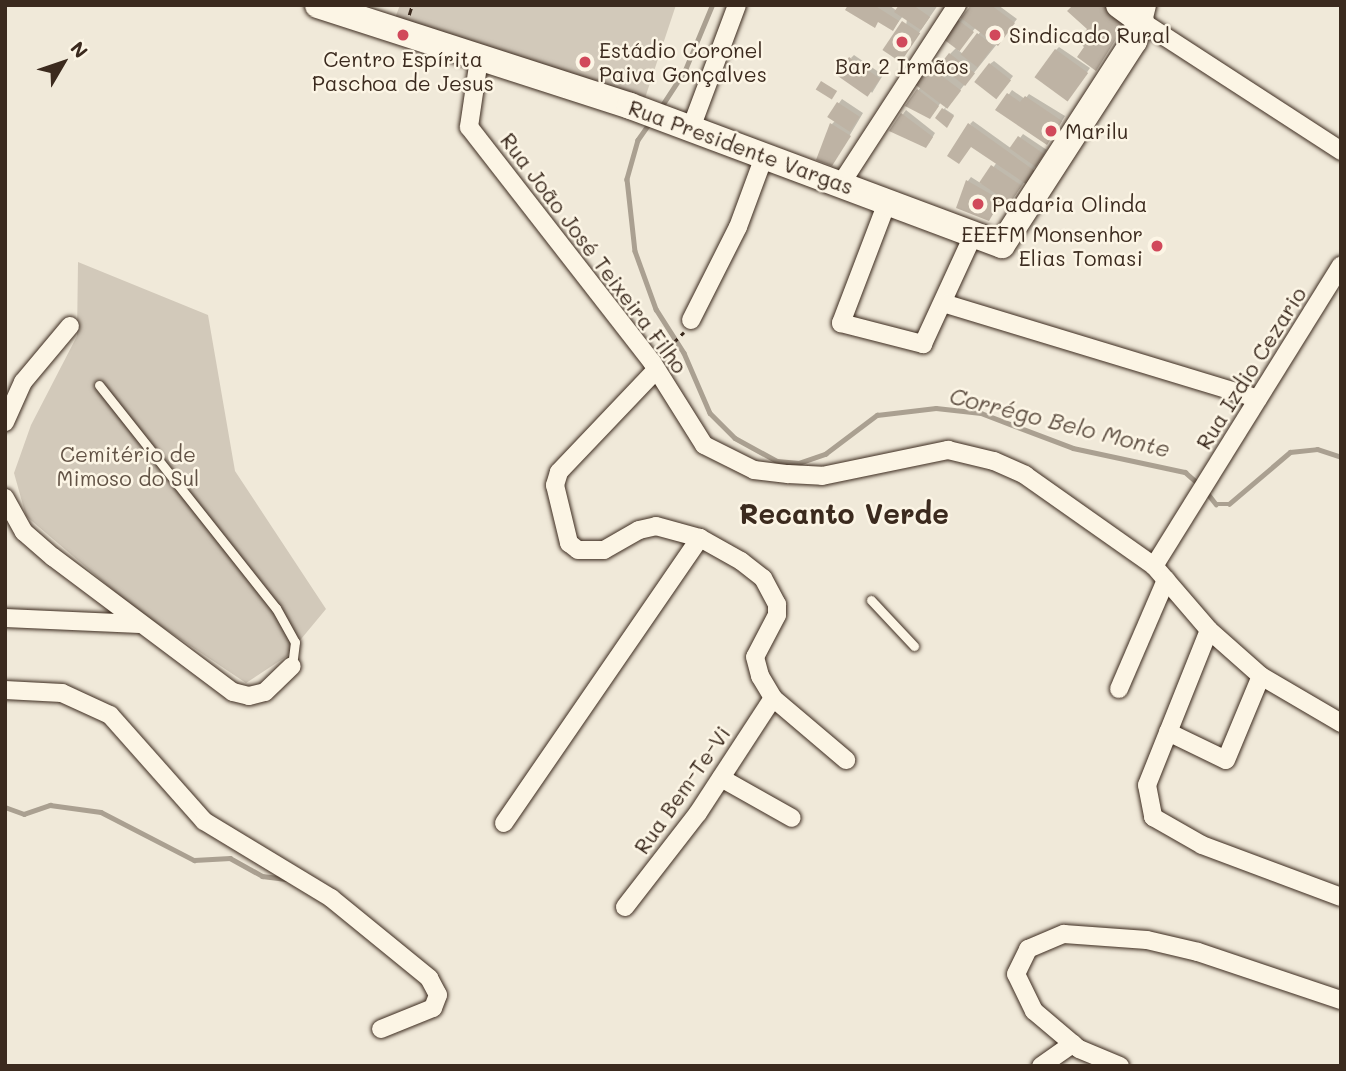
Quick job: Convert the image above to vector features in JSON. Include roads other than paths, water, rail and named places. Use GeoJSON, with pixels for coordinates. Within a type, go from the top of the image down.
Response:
{"type":"FeatureCollection","features":[{"type":"Feature","properties":{"kind":"main road","name":"Rua Presidente Vargas"},"geometry":{"type":"LineString","coordinates":[[318,5],[630,106],[842,182],[1002,245],[1134,41],[1142,13]]}},
{"type":"Feature","properties":{"kind":"main road"},"geometry":{"type":"LineString","coordinates":[[1119,5],[1142,13]]}},
{"type":"Feature","properties":{"kind":"street"},"geometry":{"type":"LineString","coordinates":[[691,128],[737,5]]}},
{"type":"Feature","properties":{"kind":"street"},"geometry":{"type":"LineString","coordinates":[[842,182],[957,5]]}},
{"type":"Feature","properties":{"kind":"street"},"geometry":{"type":"LineString","coordinates":[[1142,13],[1341,151]]}},
{"type":"Feature","properties":{"kind":"street","name":"Rua João José Teixeira Filho"},"geometry":{"type":"LineString","coordinates":[[479,58],[469,127],[656,370],[698,437],[732,461],[754,470],[822,476],[926,452],[948,450],[972,455],[1025,475],[1160,573],[1209,630],[1261,676],[1341,723]]}},
{"type":"Feature","properties":{"kind":"street"},"geometry":{"type":"LineString","coordinates":[[684,331],[738,227],[765,154]]}},
{"type":"Feature","properties":{"kind":"street"},"geometry":{"type":"LineString","coordinates":[[888,200],[841,323],[923,344],[974,233]]}},
{"type":"Feature","properties":{"kind":"street","name":"Rua Izdio Cezario"},"geometry":{"type":"LineString","coordinates":[[1119,689],[1160,573],[1193,506],[1341,265]]}},
{"type":"Feature","properties":{"kind":"street"},"geometry":{"type":"LineString","coordinates":[[943,303],[1258,399]]}},
{"type":"Feature","properties":{"kind":"street"},"geometry":{"type":"LineString","coordinates":[[5,422],[23,382],[70,326]]}},
{"type":"Feature","properties":{"kind":"street"},"geometry":{"type":"LineString","coordinates":[[656,370],[559,472],[555,485],[560,519],[569,543],[591,552],[656,526],[700,538],[741,561],[773,593],[777,615],[755,657],[760,676],[774,698],[846,760]]}},
{"type":"Feature","properties":{"kind":"street"},"geometry":{"type":"LineString","coordinates":[[5,498],[24,532],[140,624],[233,692],[249,696],[265,692],[292,666]]}},
{"type":"Feature","properties":{"kind":"street"},"geometry":{"type":"LineString","coordinates":[[504,823],[700,538]]}},
{"type":"Feature","properties":{"kind":"street"},"geometry":{"type":"LineString","coordinates":[[5,618],[140,624]]}},
{"type":"Feature","properties":{"kind":"street"},"geometry":{"type":"LineString","coordinates":[[1209,630],[1147,785],[1153,817],[1202,845],[1341,897]]}},
{"type":"Feature","properties":{"kind":"street"},"geometry":{"type":"LineString","coordinates":[[1168,732],[1226,760],[1261,676]]}},
{"type":"Feature","properties":{"kind":"street"},"geometry":{"type":"LineString","coordinates":[[5,690],[62,693],[110,715],[204,821],[331,898],[429,978],[438,995],[433,1008],[381,1029]]}},
{"type":"Feature","properties":{"kind":"street","name":"Rua Bem-Te-Vi"},"geometry":{"type":"LineString","coordinates":[[625,907],[721,778],[774,698]]}},
{"type":"Feature","properties":{"kind":"street"},"geometry":{"type":"LineString","coordinates":[[721,778],[792,818]]}},
{"type":"Feature","properties":{"kind":"street"},"geometry":{"type":"LineString","coordinates":[[1121,1066],[1073,1044],[1034,1011],[1016,974],[1028,950],[1064,934],[1147,940],[1198,952],[1341,1000]]}},
{"type":"Feature","properties":{"kind":"street"},"geometry":{"type":"LineString","coordinates":[[1041,1066],[1073,1044]]}},
{"type":"Feature","properties":{"kind":"lane"},"geometry":{"type":"LineString","coordinates":[[99,385],[276,608],[295,642],[292,666]]}},
{"type":"Feature","properties":{"kind":"lane"},"geometry":{"type":"LineString","coordinates":[[871,600],[914,646]]}},
{"type":"Feature","properties":{"kind":"waterway","name":"Corrégo Belo Monte"},"geometry":{"type":"LineString","coordinates":[[661,107],[685,70],[712,5]]}},
{"type":"Feature","properties":{"kind":"waterway","name":"Corrégo Belo Monte"},"geometry":{"type":"LineString","coordinates":[[650,123],[638,140],[627,179],[635,251],[656,309],[684,353],[710,413],[735,438],[777,461],[799,463],[825,454],[877,415],[936,408],[981,413],[1073,448],[1185,472],[1199,484]]}},
{"type":"Feature","properties":{"kind":"waterway","name":"Corrégo Belo Monte"},"geometry":{"type":"LineString","coordinates":[[1205,490],[1216,504],[1229,504],[1290,452],[1317,449],[1341,457]]}},
{"type":"Feature","properties":{"kind":"waterway"},"geometry":{"type":"LineString","coordinates":[[5,807],[24,814],[50,805],[101,812],[194,860],[230,858],[262,876],[286,879]]}},
{"type":"Feature","properties":{"kind":"place","name":"Centro Espírita Paschoa de Jesus"},"geometry":{"type":"Point","coordinates":[403,35]}},
{"type":"Feature","properties":{"kind":"place","name":"Sindicado Rural"},"geometry":{"type":"Point","coordinates":[995,35]}},
{"type":"Feature","properties":{"kind":"place","name":"Bar 2 Irmãos"},"geometry":{"type":"Point","coordinates":[902,42]}},
{"type":"Feature","properties":{"kind":"place","name":"Estádio Coronel Paiva Gonçalves"},"geometry":{"type":"Point","coordinates":[585,62]}},
{"type":"Feature","properties":{"kind":"place","name":"Marilu"},"geometry":{"type":"Point","coordinates":[1051,131]}},
{"type":"Feature","properties":{"kind":"place","name":"Padaria Olinda"},"geometry":{"type":"Point","coordinates":[978,204]}},
{"type":"Feature","properties":{"kind":"place","name":"EEEFM Monsenhor Elias Tomasi"},"geometry":{"type":"Point","coordinates":[1157,246]}},
{"type":"Feature","properties":{"kind":"district","name":"Recanto Verde"},"geometry":{"type":"Point","coordinates":[844,513]}},
{"type":"Feature","properties":{"kind":"park label","name":"Cemitério de Mimoso do Sul"},"geometry":{"type":"Point","coordinates":[128,466]}}]}
